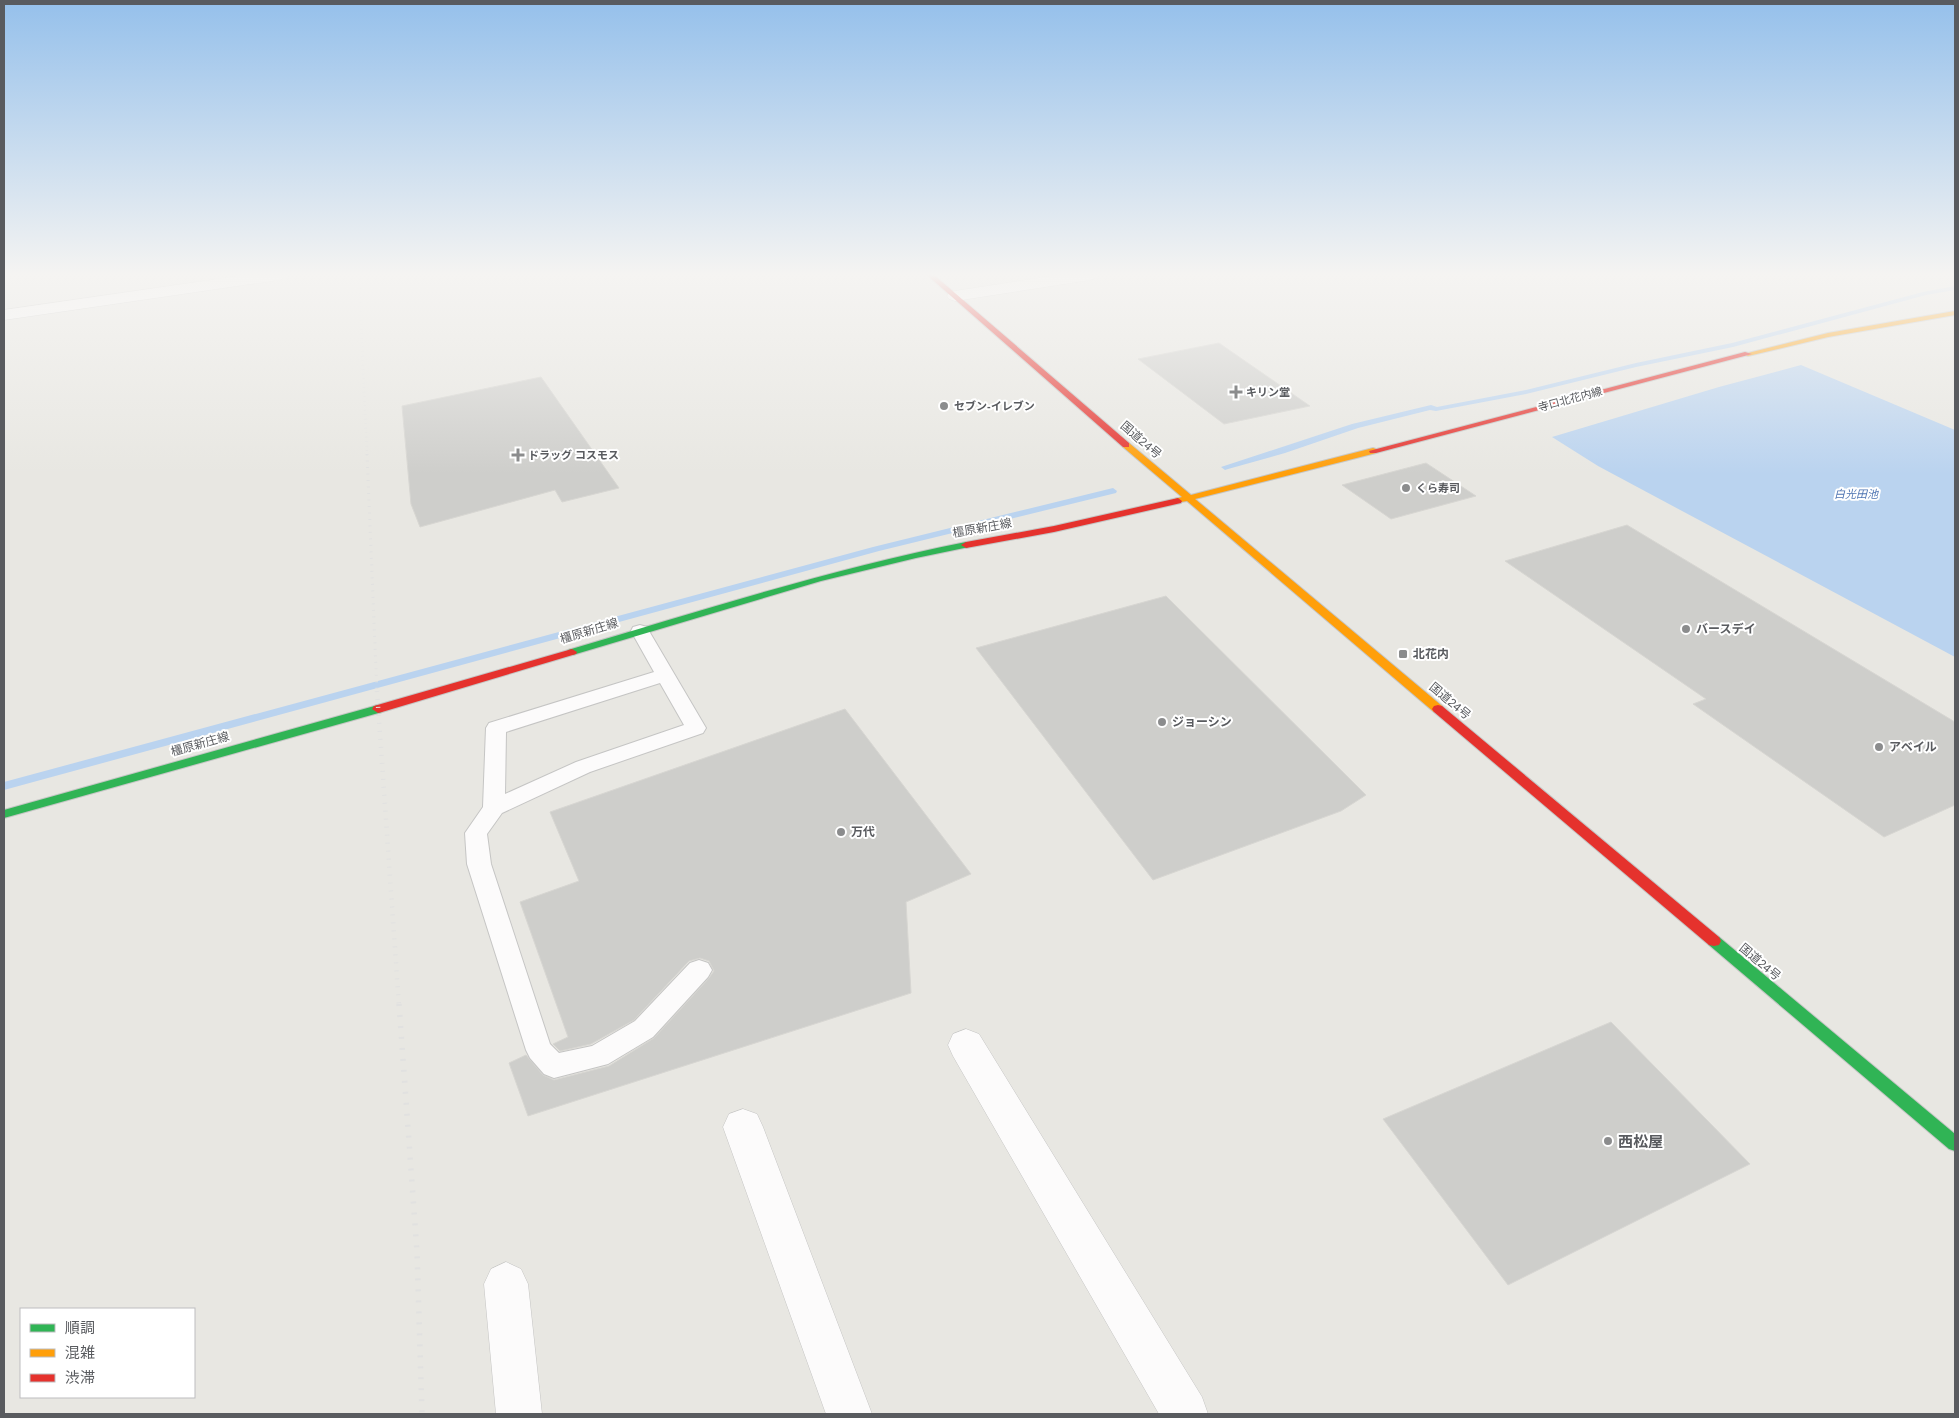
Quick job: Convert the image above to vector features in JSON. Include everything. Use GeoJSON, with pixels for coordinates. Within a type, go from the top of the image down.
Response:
{"type":"FeatureCollection","features":[{"type":"Feature","properties":{"kind":"main road","name":"国道24号"},"geometry":{"type":"LineString","coordinates":[[1006,341],[1188,499],[1955,1144]]}},
{"type":"Feature","properties":{"kind":"main road","name":"寺口北花内線"},"geometry":{"type":"LineString","coordinates":[[1188,499],[1738,356],[1802,341]]}},
{"type":"Feature","properties":{"kind":"main road","name":"橿原新庄線"},"geometry":{"type":"LineString","coordinates":[[4,814],[378,708],[790,587],[888,561],[1054,529],[1188,499]]}},
{"type":"Feature","properties":{"kind":"street"},"geometry":{"type":"LineString","coordinates":[[966,1045],[1185,1414]]}},
{"type":"Feature","properties":{"kind":"street"},"geometry":{"type":"LineString","coordinates":[[743,1126],[849,1414]]}},
{"type":"Feature","properties":{"kind":"street"},"geometry":{"type":"LineString","coordinates":[[506,1284],[519,1414]]}},
{"type":"Feature","properties":{"kind":"lane"},"geometry":{"type":"LineString","coordinates":[[640,631],[696,728],[583,767],[494,808],[476,833],[479,864],[539,1050],[554,1066],[598,1056],[644,1029],[699,970]]}},
{"type":"Feature","properties":{"kind":"lane"},"geometry":{"type":"LineString","coordinates":[[494,808],[496,728],[665,675]]}},
{"type":"Feature","properties":{"kind":"water","name":"白光田池"},"geometry":{"type":"Polygon","coordinates":[[[1801,365],[1955,430],[1955,657],[1598,466],[1552,437],[1719,387],[1801,365]]]}},
{"type":"Feature","properties":{"kind":"building","name":"キリン堂"},"geometry":{"type":"Polygon","coordinates":[[[1219,343],[1310,406],[1224,424],[1138,359],[1219,343]]]}},
{"type":"Feature","properties":{"kind":"building"},"geometry":{"type":"Polygon","coordinates":[[[541,377],[619,488],[562,502],[555,490],[420,527],[411,504],[402,406],[541,377]]]}},
{"type":"Feature","properties":{"kind":"building","name":"くら寿司"},"geometry":{"type":"Polygon","coordinates":[[[1426,463],[1476,496],[1391,519],[1342,485],[1426,463]]]}},
{"type":"Feature","properties":{"kind":"building"},"geometry":{"type":"Polygon","coordinates":[[[1627,525],[1955,722],[1955,805],[1884,837],[1693,704],[1706,699],[1505,561],[1627,525]]]}},
{"type":"Feature","properties":{"kind":"building","name":"ジョーシン"},"geometry":{"type":"Polygon","coordinates":[[[1166,596],[1366,795],[1341,811],[1153,880],[976,648],[1166,596]]]}},
{"type":"Feature","properties":{"kind":"building"},"geometry":{"type":"Polygon","coordinates":[[[845,709],[971,874],[906,902],[911,993],[528,1116],[509,1063],[526,1055],[543,1075],[554,1080],[609,1066],[654,1038],[714,971],[709,961],[700,958],[689,961],[634,1020],[591,1044],[560,1051],[553,1044],[568,1037],[520,902],[579,881],[550,812],[845,709]]]}},
{"type":"Feature","properties":{"kind":"building"},"geometry":{"type":"Polygon","coordinates":[[[1611,1022],[1750,1164],[1508,1285],[1383,1119],[1611,1022]]]}},
{"type":"Feature","properties":{"kind":"waterway"},"geometry":{"type":"LineString","coordinates":[[1225,467],[1282,451],[1355,426],[1431,407],[1436,409],[1526,392],[1636,365],[1747,341]]}},
{"type":"Feature","properties":{"kind":"waterway"},"geometry":{"type":"LineString","coordinates":[[4,786],[876,549],[1113,491]]}},
{"type":"Feature","properties":{"kind":"railway"},"geometry":{"type":"LineString","coordinates":[[362,341],[367,456]]}},
{"type":"Feature","properties":{"kind":"railway"},"geometry":{"type":"LineString","coordinates":[[367,454],[377,693]]}},
{"type":"Feature","properties":{"kind":"railway"},"geometry":{"type":"LineString","coordinates":[[377,691],[399,1006]]}},
{"type":"Feature","properties":{"kind":"railway"},"geometry":{"type":"LineString","coordinates":[[399,1004],[417,1252],[422,1414]]}},
{"type":"Feature","properties":{"kind":"traffic: fast"},"geometry":{"type":"LineString","coordinates":[[572,652],[817,579],[867,566],[966,545]]}},
{"type":"Feature","properties":{"kind":"traffic: fast"},"geometry":{"type":"LineString","coordinates":[[4,814],[378,709]]}},
{"type":"Feature","properties":{"kind":"traffic: fast"},"geometry":{"type":"LineString","coordinates":[[1714,941],[1955,1144]]}},
{"type":"Feature","properties":{"kind":"traffic: slow"},"geometry":{"type":"LineString","coordinates":[[1748,354],[1802,341]]}},
{"type":"Feature","properties":{"kind":"traffic: slow"},"geometry":{"type":"LineString","coordinates":[[1126,445],[1438,709]]}},
{"type":"Feature","properties":{"kind":"traffic: slow"},"geometry":{"type":"LineString","coordinates":[[1178,501],[1373,451]]}},
{"type":"Feature","properties":{"kind":"traffic: jam"},"geometry":{"type":"LineString","coordinates":[[1006,341],[1126,445]]}},
{"type":"Feature","properties":{"kind":"traffic: jam"},"geometry":{"type":"LineString","coordinates":[[1373,451],[1748,354]]}},
{"type":"Feature","properties":{"kind":"traffic: jam"},"geometry":{"type":"LineString","coordinates":[[966,545],[1054,529],[1178,501]]}},
{"type":"Feature","properties":{"kind":"traffic: jam"},"geometry":{"type":"LineString","coordinates":[[378,709],[572,652]]}},
{"type":"Feature","properties":{"kind":"traffic: jam"},"geometry":{"type":"LineString","coordinates":[[1438,709],[1714,941]]}},
{"type":"Feature","properties":{"kind":"place","name":"キリン堂"},"geometry":{"type":"Point","coordinates":[1236,392]}},
{"type":"Feature","properties":{"kind":"place","name":"セブン-イレブン"},"geometry":{"type":"Point","coordinates":[944,406]}},
{"type":"Feature","properties":{"kind":"place","name":"ドラッグ コスモス"},"geometry":{"type":"Point","coordinates":[518,455]}},
{"type":"Feature","properties":{"kind":"place","name":"くら寿司"},"geometry":{"type":"Point","coordinates":[1406,488]}},
{"type":"Feature","properties":{"kind":"place","name":"バースデイ"},"geometry":{"type":"Point","coordinates":[1686,629]}},
{"type":"Feature","properties":{"kind":"place","name":"北花内"},"geometry":{"type":"Point","coordinates":[1403,654]}},
{"type":"Feature","properties":{"kind":"place","name":"ジョーシン"},"geometry":{"type":"Point","coordinates":[1162,722]}},
{"type":"Feature","properties":{"kind":"place","name":"アベイル"},"geometry":{"type":"Point","coordinates":[1879,747]}},
{"type":"Feature","properties":{"kind":"place","name":"万代"},"geometry":{"type":"Point","coordinates":[841,832]}},
{"type":"Feature","properties":{"kind":"place","name":"西松屋"},"geometry":{"type":"Point","coordinates":[1608,1141]}}]}
